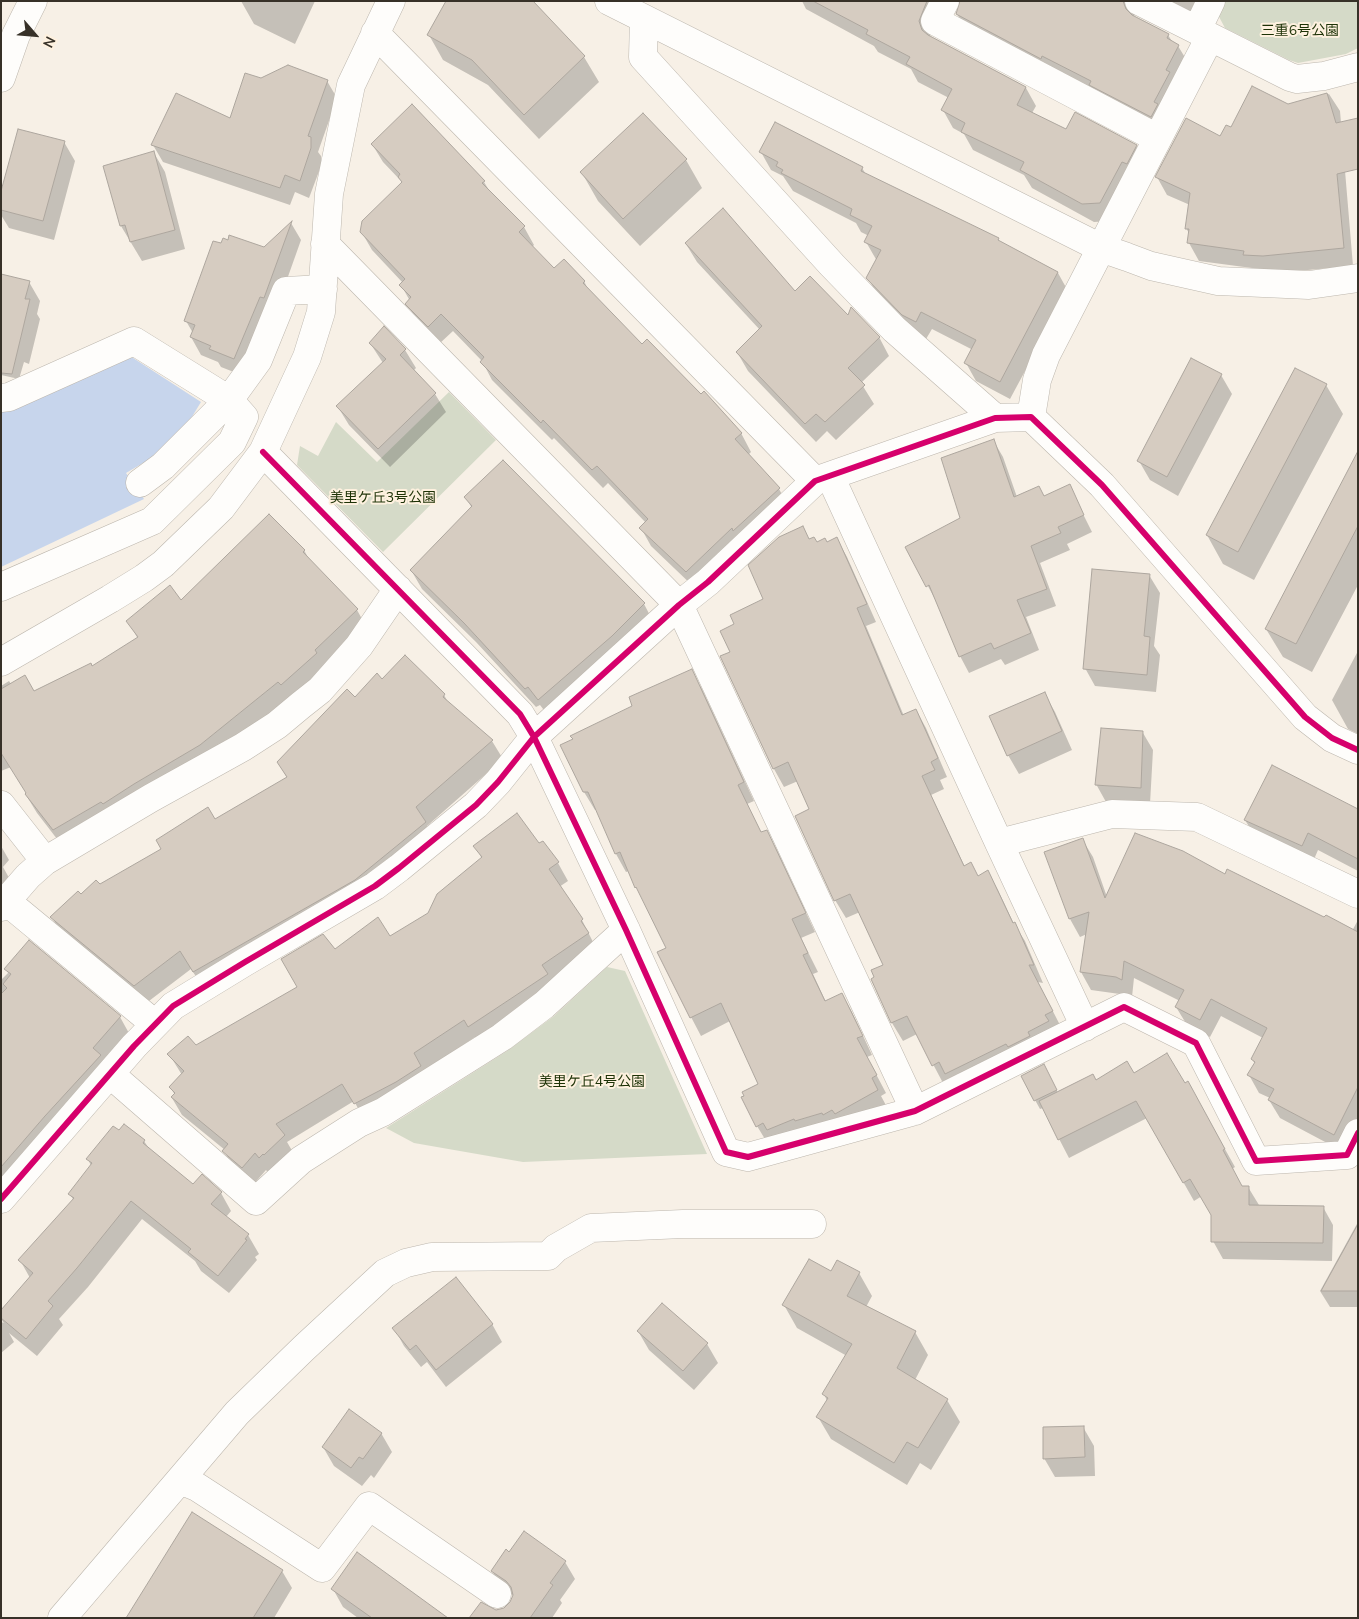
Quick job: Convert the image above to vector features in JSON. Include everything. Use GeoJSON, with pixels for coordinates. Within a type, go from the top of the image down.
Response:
{"type":"FeatureCollection","features":[{"type":"Feature","properties":{"kind":"street"},"geometry":{"type":"LineString","coordinates":[[1,78],[16,35],[33,1]]}},
{"type":"Feature","properties":{"kind":"street"},"geometry":{"type":"LineString","coordinates":[[1,662],[110,599],[163,564],[221,508],[263,452],[307,357],[321,312],[329,194],[351,85],[392,1]]}},
{"type":"Feature","properties":{"kind":"street"},"geometry":{"type":"LineString","coordinates":[[609,1],[1101,248],[1151,266],[1218,281],[1309,285],[1358,278]]}},
{"type":"Feature","properties":{"kind":"street"},"geometry":{"type":"LineString","coordinates":[[945,1],[935,21],[1157,138]]}},
{"type":"Feature","properties":{"kind":"street"},"geometry":{"type":"LineString","coordinates":[[1139,1],[1290,77],[1297,79],[1324,76],[1358,67]]}},
{"type":"Feature","properties":{"kind":"street"},"geometry":{"type":"LineString","coordinates":[[1031,417],[1037,380],[1046,355],[1157,138],[1203,34],[1211,1]]}},
{"type":"Feature","properties":{"kind":"street"},"geometry":{"type":"LineString","coordinates":[[644,19],[643,57],[832,266],[894,329],[995,418]]}},
{"type":"Feature","properties":{"kind":"street"},"geometry":{"type":"LineString","coordinates":[[375,33],[823,478],[999,843],[1085,1027]]}},
{"type":"Feature","properties":{"kind":"street"},"geometry":{"type":"LineString","coordinates":[[325,244],[679,605],[915,1111]]}},
{"type":"Feature","properties":{"kind":"street"},"geometry":{"type":"LineString","coordinates":[[140,483],[163,466],[229,400],[258,360],[286,291],[323,289]]}},
{"type":"Feature","properties":{"kind":"street"},"geometry":{"type":"LineString","coordinates":[[1,398],[9,397],[134,341],[229,400],[244,417],[232,442],[152,521],[1,587]]}},
{"type":"Feature","properties":{"kind":"street"},"geometry":{"type":"LineString","coordinates":[[1,1199],[110,1074],[173,1006],[375,886],[476,805],[498,782],[534,737],[679,605],[708,582],[823,478],[995,418],[1031,417],[1102,485],[1305,718],[1332,738],[1358,750]]}},
{"type":"Feature","properties":{"kind":"street"},"geometry":{"type":"LineString","coordinates":[[263,452],[520,714],[534,737],[626,930],[726,1152],[748,1156],[915,1111],[1124,1007],[1196,1044],[1256,1161],[1347,1155],[1358,1133]]}},
{"type":"Feature","properties":{"kind":"street"},"geometry":{"type":"LineString","coordinates":[[155,1024],[4,904],[28,876],[46,861],[151,798],[243,747],[277,724],[320,690],[359,646],[398,589]]}},
{"type":"Feature","properties":{"kind":"street"},"geometry":{"type":"LineString","coordinates":[[1,805],[46,861]]}},
{"type":"Feature","properties":{"kind":"street"},"geometry":{"type":"LineString","coordinates":[[999,843],[1112,814],[1197,817],[1358,894]]}},
{"type":"Feature","properties":{"kind":"street"},"geometry":{"type":"LineString","coordinates":[[110,1074],[256,1202],[301,1160],[359,1124],[383,1112],[502,1037],[544,1005],[626,930]]}},
{"type":"Feature","properties":{"kind":"street"},"geometry":{"type":"LineString","coordinates":[[62,1618],[237,1413],[304,1348],[386,1274],[406,1263],[432,1257],[548,1256],[556,1248],[591,1228],[683,1224],[812,1224]]}},
{"type":"Feature","properties":{"kind":"street"},"geometry":{"type":"LineString","coordinates":[[180,1480],[197,1488],[322,1568],[369,1506],[497,1594]]}},
{"type":"Feature","properties":{"kind":"green space","name":"三重6号公園"},"geometry":{"type":"Polygon","coordinates":[[[1223,1],[1358,1],[1358,48],[1346,54],[1298,63],[1289,60],[1225,28],[1217,13],[1223,1]]]}},
{"type":"Feature","properties":{"kind":"green space","name":"美里ケ丘3号公園"},"geometry":{"type":"Polygon","coordinates":[[[449,392],[496,440],[383,552],[297,465],[300,446],[318,456],[336,422],[377,462],[449,392]]]}},
{"type":"Feature","properties":{"kind":"green space","name":"美里ケ丘4号公園"},"geometry":{"type":"Polygon","coordinates":[[[607,967],[625,971],[707,1154],[523,1162],[414,1143],[386,1128],[507,1051],[554,1016],[607,967]]]}},
{"type":"Feature","properties":{"kind":"water"},"geometry":{"type":"Polygon","coordinates":[[[130,356],[201,402],[190,420],[155,456],[126,473],[144,499],[1,567],[1,409],[130,356]]]}},
{"type":"Feature","properties":{"kind":"building"},"geometry":{"type":"Polygon","coordinates":[[[446,1],[533,1],[585,56],[524,115],[472,60],[427,35],[446,1]]]}},
{"type":"Feature","properties":{"kind":"building"},"geometry":{"type":"Polygon","coordinates":[[[813,1],[927,1],[919,21],[922,30],[928,35],[1026,87],[1017,105],[1066,129],[1075,112],[1137,145],[1127,164],[1122,162],[1100,203],[1082,204],[1020,170],[1024,162],[961,132],[965,123],[941,110],[952,89],[906,64],[910,57],[866,34],[868,30],[813,1]]]}},
{"type":"Feature","properties":{"kind":"building"},"geometry":{"type":"Polygon","coordinates":[[[960,1],[1123,1],[1126,9],[1132,15],[1169,34],[1167,38],[1179,45],[1166,70],[1170,72],[1154,102],[1158,104],[1151,117],[1089,85],[1091,81],[1042,56],[1041,59],[956,14],[960,1]]]}},
{"type":"Feature","properties":{"kind":"building"},"geometry":{"type":"Polygon","coordinates":[[[288,65],[328,80],[308,136],[311,137],[311,148],[300,181],[285,175],[280,188],[151,145],[176,93],[230,118],[245,73],[261,78],[288,65]]]}},
{"type":"Feature","properties":{"kind":"building"},"geometry":{"type":"Polygon","coordinates":[[[1252,86],[1288,104],[1327,93],[1336,123],[1358,118],[1358,169],[1337,174],[1344,248],[1263,256],[1243,255],[1244,251],[1187,243],[1189,229],[1185,229],[1190,193],[1155,177],[1186,118],[1220,136],[1226,125],[1231,127],[1252,86]]]}},
{"type":"Feature","properties":{"kind":"building"},"geometry":{"type":"Polygon","coordinates":[[[412,104],[485,181],[482,183],[525,226],[519,232],[554,268],[564,259],[585,281],[583,283],[642,344],[647,339],[701,394],[704,391],[742,433],[735,439],[780,488],[733,531],[732,528],[686,572],[639,528],[648,519],[597,466],[592,470],[543,420],[541,423],[480,362],[484,357],[441,314],[428,327],[405,304],[411,297],[399,285],[405,279],[360,232],[362,221],[402,182],[398,177],[400,174],[371,144],[412,104]]]}},
{"type":"Feature","properties":{"kind":"building"},"geometry":{"type":"Polygon","coordinates":[[[643,113],[687,159],[623,219],[580,172],[643,113]]]}},
{"type":"Feature","properties":{"kind":"building"},"geometry":{"type":"Polygon","coordinates":[[[775,122],[863,167],[861,171],[999,238],[998,240],[1058,272],[1000,382],[964,363],[976,340],[921,312],[916,322],[902,315],[866,278],[881,250],[864,242],[872,226],[850,215],[852,209],[781,173],[783,170],[776,166],[778,162],[759,152],[775,122]]]}},
{"type":"Feature","properties":{"kind":"building"},"geometry":{"type":"Polygon","coordinates":[[[18,129],[65,141],[43,221],[1,210],[1,191],[18,129]]]}},
{"type":"Feature","properties":{"kind":"building"},"geometry":{"type":"Polygon","coordinates":[[[154,151],[175,230],[130,242],[125,225],[120,226],[103,166],[154,151]]]}},
{"type":"Feature","properties":{"kind":"building"},"geometry":{"type":"Polygon","coordinates":[[[723,208],[795,291],[810,276],[848,315],[851,307],[880,337],[848,368],[865,385],[825,422],[816,414],[805,424],[736,352],[762,326],[685,243],[723,208]]]}},
{"type":"Feature","properties":{"kind":"building"},"geometry":{"type":"Polygon","coordinates":[[[292,221],[264,298],[260,297],[234,359],[209,349],[211,346],[190,337],[195,325],[184,321],[213,241],[221,243],[223,238],[228,240],[229,235],[264,247],[292,221]]]}},
{"type":"Feature","properties":{"kind":"building"},"geometry":{"type":"Polygon","coordinates":[[[1,274],[30,281],[25,299],[30,299],[12,374],[1,373],[1,274]]]}},
{"type":"Feature","properties":{"kind":"building"},"geometry":{"type":"Polygon","coordinates":[[[384,326],[406,349],[400,355],[436,393],[378,449],[336,406],[386,359],[369,343],[384,326]]]}},
{"type":"Feature","properties":{"kind":"building"},"geometry":{"type":"Polygon","coordinates":[[[1191,358],[1222,374],[1167,477],[1137,461],[1191,358]]]}},
{"type":"Feature","properties":{"kind":"building"},"geometry":{"type":"Polygon","coordinates":[[[1295,368],[1327,384],[1238,552],[1206,535],[1295,368]]]}},
{"type":"Feature","properties":{"kind":"building"},"geometry":{"type":"Polygon","coordinates":[[[994,439],[1014,497],[1039,486],[1044,496],[1070,484],[1084,515],[1058,527],[1061,533],[1031,546],[1047,589],[1017,600],[1031,633],[994,649],[991,643],[959,657],[929,585],[926,587],[905,547],[960,518],[941,458],[994,439]]]}},
{"type":"Feature","properties":{"kind":"building"},"geometry":{"type":"Polygon","coordinates":[[[1358,451],[1358,526],[1296,644],[1265,629],[1358,451]]]}},
{"type":"Feature","properties":{"kind":"building"},"geometry":{"type":"Polygon","coordinates":[[[503,460],[645,603],[612,636],[538,700],[528,687],[525,689],[464,623],[410,570],[472,506],[464,497],[503,460]]]}},
{"type":"Feature","properties":{"kind":"building"},"geometry":{"type":"Polygon","coordinates":[[[269,514],[305,550],[303,552],[358,609],[315,650],[317,653],[281,685],[278,682],[200,745],[103,804],[101,802],[53,830],[25,794],[1,753],[1,689],[25,675],[34,691],[91,663],[92,666],[138,637],[126,621],[170,585],[181,600],[269,514]]]}},
{"type":"Feature","properties":{"kind":"building"},"geometry":{"type":"Polygon","coordinates":[[[803,526],[809,539],[814,537],[817,542],[825,538],[827,542],[837,537],[867,604],[857,608],[902,715],[916,709],[938,758],[931,762],[935,770],[922,776],[964,866],[971,862],[978,876],[988,870],[1013,923],[1015,922],[1034,965],[1029,965],[1053,1011],[1045,1015],[1049,1021],[1028,1032],[1030,1036],[1008,1047],[1006,1044],[945,1074],[939,1062],[932,1066],[907,1016],[891,1023],[871,979],[874,977],[871,970],[883,965],[850,894],[834,901],[795,816],[809,809],[788,762],[773,769],[720,656],[730,652],[720,631],[734,624],[730,615],[763,599],[748,565],[779,537],[803,526]]]}},
{"type":"Feature","properties":{"kind":"building"},"geometry":{"type":"Polygon","coordinates":[[[1092,569],[1150,574],[1144,636],[1150,637],[1147,675],[1083,669],[1092,569]]]}},
{"type":"Feature","properties":{"kind":"building"},"geometry":{"type":"Polygon","coordinates":[[[405,655],[445,694],[443,697],[493,740],[416,807],[426,822],[355,880],[193,972],[180,951],[134,986],[50,917],[78,891],[81,894],[96,880],[100,884],[161,849],[156,840],[208,807],[215,819],[287,777],[277,762],[347,689],[355,697],[377,673],[382,679],[405,655]]]}},
{"type":"Feature","properties":{"kind":"building"},"geometry":{"type":"Polygon","coordinates":[[[692,669],[744,782],[738,785],[761,832],[767,830],[806,913],[792,919],[808,953],[803,955],[825,1001],[842,993],[863,1036],[857,1038],[877,1075],[872,1078],[878,1090],[835,1114],[832,1110],[823,1115],[822,1113],[795,1121],[794,1119],[767,1130],[763,1123],[756,1127],[741,1097],[744,1096],[742,1092],[758,1084],[721,1003],[690,1018],[657,952],[666,948],[635,888],[620,852],[615,854],[588,792],[583,792],[560,745],[573,739],[570,736],[632,706],[629,697],[692,669]]]}},
{"type":"Feature","properties":{"kind":"building"},"geometry":{"type":"Polygon","coordinates":[[[1045,692],[1062,731],[1007,756],[989,716],[1045,692]]]}},
{"type":"Feature","properties":{"kind":"building"},"geometry":{"type":"Polygon","coordinates":[[[1101,728],[1143,731],[1141,788],[1095,785],[1101,728]]]}},
{"type":"Feature","properties":{"kind":"building"},"geometry":{"type":"Polygon","coordinates":[[[1272,765],[1358,809],[1358,859],[1308,833],[1302,846],[1244,820],[1272,765]]]}},
{"type":"Feature","properties":{"kind":"building"},"geometry":{"type":"Polygon","coordinates":[[[517,813],[539,843],[543,841],[559,862],[549,869],[583,919],[581,921],[589,933],[542,965],[548,974],[468,1027],[464,1020],[414,1053],[421,1066],[396,1082],[354,1104],[342,1084],[276,1124],[285,1135],[259,1158],[255,1153],[242,1168],[222,1151],[228,1144],[171,1097],[175,1093],[169,1087],[184,1071],[167,1054],[188,1036],[196,1045],[297,987],[281,959],[323,934],[335,949],[378,917],[390,936],[428,913],[437,894],[482,857],[473,846],[517,813]]]}},
{"type":"Feature","properties":{"kind":"building"},"geometry":{"type":"Polygon","coordinates":[[[1135,833],[1183,851],[1225,874],[1227,869],[1358,932],[1358,1087],[1334,1135],[1268,1100],[1274,1089],[1247,1075],[1255,1062],[1251,1059],[1267,1028],[1211,999],[1200,1020],[1175,1007],[1184,990],[1124,961],[1122,980],[1116,977],[1080,972],[1089,912],[1069,919],[1044,852],[1083,838],[1105,898],[1135,833]]]}},
{"type":"Feature","properties":{"kind":"building"},"geometry":{"type":"Polygon","coordinates":[[[29,940],[121,1016],[93,1048],[101,1055],[1,1167],[1,994],[7,988],[3,984],[11,974],[4,969],[29,940]]]}},
{"type":"Feature","properties":{"kind":"building"},"geometry":{"type":"Polygon","coordinates":[[[1167,1053],[1185,1083],[1188,1081],[1225,1149],[1223,1150],[1242,1186],[1249,1186],[1249,1205],[1324,1206],[1323,1243],[1211,1242],[1211,1215],[1190,1179],[1183,1183],[1136,1101],[1058,1140],[1039,1101],[1093,1074],[1096,1080],[1127,1061],[1134,1073],[1167,1053]]]}},
{"type":"Feature","properties":{"kind":"building"},"geometry":{"type":"Polygon","coordinates":[[[1044,1064],[1057,1090],[1034,1101],[1021,1076],[1044,1064]]]}},
{"type":"Feature","properties":{"kind":"building"},"geometry":{"type":"Polygon","coordinates":[[[124,1124],[145,1140],[143,1143],[193,1184],[202,1174],[222,1192],[211,1204],[249,1234],[245,1239],[247,1240],[218,1276],[188,1252],[191,1249],[131,1201],[48,1301],[53,1306],[26,1339],[1,1318],[1,1310],[33,1273],[18,1260],[74,1198],[68,1194],[92,1163],[86,1159],[113,1126],[119,1130],[124,1124]]]}},
{"type":"Feature","properties":{"kind":"building"},"geometry":{"type":"Polygon","coordinates":[[[1358,1224],[1358,1291],[1321,1291],[1358,1224]]]}},
{"type":"Feature","properties":{"kind":"building"},"geometry":{"type":"Polygon","coordinates":[[[809,1259],[831,1271],[837,1260],[860,1272],[847,1296],[916,1331],[897,1368],[948,1399],[918,1448],[907,1442],[894,1463],[816,1417],[828,1398],[822,1394],[852,1344],[782,1305],[809,1259]]]}},
{"type":"Feature","properties":{"kind":"building"},"geometry":{"type":"Polygon","coordinates":[[[456,1277],[493,1324],[436,1370],[416,1345],[410,1350],[392,1328],[456,1277]]]}},
{"type":"Feature","properties":{"kind":"building"},"geometry":{"type":"Polygon","coordinates":[[[662,1303],[708,1343],[683,1371],[637,1331],[662,1303]]]}},
{"type":"Feature","properties":{"kind":"building"},"geometry":{"type":"Polygon","coordinates":[[[349,1409],[382,1433],[363,1459],[359,1457],[351,1468],[322,1447],[349,1409]]]}},
{"type":"Feature","properties":{"kind":"building"},"geometry":{"type":"Polygon","coordinates":[[[1084,1426],[1085,1457],[1043,1459],[1043,1427],[1084,1426]]]}},
{"type":"Feature","properties":{"kind":"building"},"geometry":{"type":"Polygon","coordinates":[[[192,1512],[283,1570],[253,1618],[126,1618],[192,1512]]]}},
{"type":"Feature","properties":{"kind":"building"},"geometry":{"type":"Polygon","coordinates":[[[524,1531],[566,1561],[550,1583],[553,1585],[530,1618],[469,1618],[481,1602],[496,1610],[504,1608],[510,1602],[513,1595],[511,1587],[506,1581],[491,1571],[506,1549],[509,1552],[524,1531]]]}},
{"type":"Feature","properties":{"kind":"building"},"geometry":{"type":"Polygon","coordinates":[[[357,1552],[448,1618],[372,1618],[331,1589],[357,1552]]]}},
{"type":"Feature","properties":{"kind":"cycle path"},"geometry":{"type":"LineString","coordinates":[[1,1199],[134,1046],[173,1006],[375,886],[399,868],[476,805],[498,782],[534,737],[679,605],[708,582],[815,481],[995,418],[1031,417],[1102,485],[1305,717],[1332,738],[1358,750]]}},
{"type":"Feature","properties":{"kind":"cycle path"},"geometry":{"type":"LineString","coordinates":[[263,452],[520,714],[534,737],[626,930],[726,1152],[748,1157],[915,1111],[1124,1007],[1196,1043],[1256,1161],[1347,1155],[1358,1133]]}}]}
